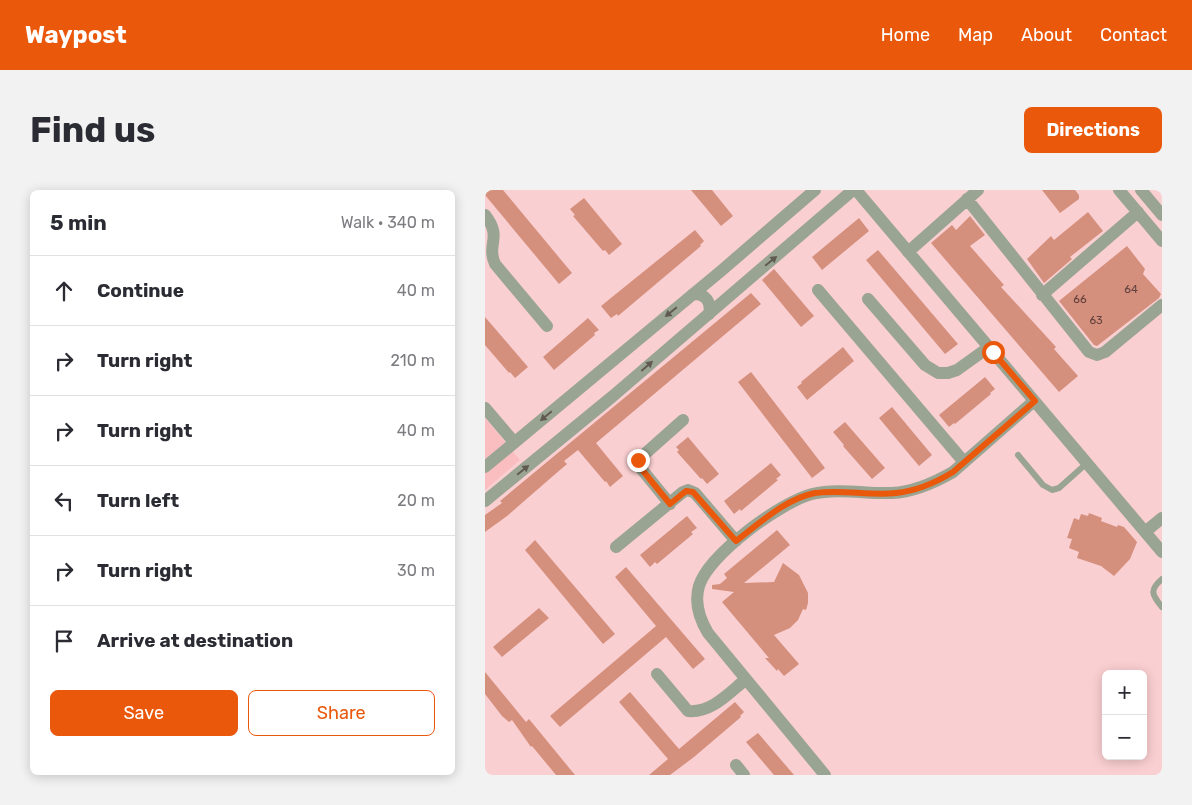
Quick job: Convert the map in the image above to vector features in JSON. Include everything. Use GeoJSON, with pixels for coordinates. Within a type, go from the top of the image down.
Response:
{"type":"FeatureCollection","features":[{"type":"Feature","properties":{"kind":"street"},"geometry":{"type":"LineString","coordinates":[[485,467],[721,271],[815,190]]}},
{"type":"Feature","properties":{"kind":"street"},"geometry":{"type":"LineString","coordinates":[[485,501],[613,396],[855,190],[1162,552]]}},
{"type":"Feature","properties":{"kind":"street"},"geometry":{"type":"LineString","coordinates":[[908,252],[978,190]]}},
{"type":"Feature","properties":{"kind":"street"},"geometry":{"type":"LineString","coordinates":[[1119,190],[1162,241]]}},
{"type":"Feature","properties":{"kind":"street"},"geometry":{"type":"LineString","coordinates":[[1141,190],[1162,215]]}},
{"type":"Feature","properties":{"kind":"street"},"geometry":{"type":"LineString","coordinates":[[967,199],[1089,352],[1097,355],[1105,352],[1162,305]]}},
{"type":"Feature","properties":{"kind":"street"},"geometry":{"type":"LineString","coordinates":[[1042,294],[1138,212]]}},
{"type":"Feature","properties":{"kind":"street"},"geometry":{"type":"LineString","coordinates":[[485,215],[494,228],[492,252],[495,264],[547,326]]}},
{"type":"Feature","properties":{"kind":"street"},"geometry":{"type":"LineString","coordinates":[[721,271],[721,280],[724,284],[732,288],[741,286]]}},
{"type":"Feature","properties":{"kind":"street"},"geometry":{"type":"LineString","coordinates":[[817,290],[964,462]]}},
{"type":"Feature","properties":{"kind":"street"},"geometry":{"type":"LineString","coordinates":[[693,294],[705,297],[710,305],[709,314]]}},
{"type":"Feature","properties":{"kind":"street"},"geometry":{"type":"LineString","coordinates":[[868,299],[931,370],[939,373],[948,373],[957,370],[989,347]]}},
{"type":"Feature","properties":{"kind":"street"},"geometry":{"type":"LineString","coordinates":[[825,775],[707,633],[697,610],[697,597],[705,573],[736,541],[761,522],[801,497],[834,491],[894,493],[909,491],[939,480],[964,462],[1035,401]]}},
{"type":"Feature","properties":{"kind":"street"},"geometry":{"type":"LineString","coordinates":[[485,408],[514,442]]}},
{"type":"Feature","properties":{"kind":"street"},"geometry":{"type":"LineString","coordinates":[[670,504],[639,466],[638,460],[683,420]]}},
{"type":"Feature","properties":{"kind":"street"},"geometry":{"type":"LineString","coordinates":[[616,547],[686,491],[693,492],[736,541]]}},
{"type":"Feature","properties":{"kind":"street"},"geometry":{"type":"LineString","coordinates":[[1145,532],[1162,518]]}},
{"type":"Feature","properties":{"kind":"street"},"geometry":{"type":"LineString","coordinates":[[657,674],[688,711],[711,707],[745,680]]}},
{"type":"Feature","properties":{"kind":"street"},"geometry":{"type":"LineString","coordinates":[[736,765],[744,775]]}},
{"type":"Feature","properties":{"kind":"lane"},"geometry":{"type":"LineString","coordinates":[[1018,455],[1045,488],[1052,490],[1059,488],[1087,464]]}},
{"type":"Feature","properties":{"kind":"lane"},"geometry":{"type":"LineString","coordinates":[[1162,579],[1155,585],[1153,592],[1155,599],[1162,607]]}},
{"type":"Feature","properties":{"kind":"shaded area"},"geometry":{"type":"Polygon","coordinates":[[[485,418],[520,460],[485,490],[485,418]]]}},
{"type":"Feature","properties":{"kind":"building"},"geometry":{"type":"Polygon","coordinates":[[[485,190],[503,190],[572,273],[559,284],[485,195],[485,190]]]}},
{"type":"Feature","properties":{"kind":"building"},"geometry":{"type":"Polygon","coordinates":[[[691,190],[712,190],[733,216],[721,226],[691,190]]]}},
{"type":"Feature","properties":{"kind":"building"},"geometry":{"type":"Polygon","coordinates":[[[1042,190],[1075,190],[1079,195],[1079,199],[1060,213],[1042,190]]]}},
{"type":"Feature","properties":{"kind":"building"},"geometry":{"type":"Polygon","coordinates":[[[584,198],[622,244],[609,255],[605,250],[603,251],[573,216],[575,215],[570,209],[584,198]]]}},
{"type":"Feature","properties":{"kind":"building"},"geometry":{"type":"Polygon","coordinates":[[[1088,212],[1103,231],[1070,257],[1072,259],[1044,283],[1027,259],[1051,236],[1054,240],[1088,212]]]}},
{"type":"Feature","properties":{"kind":"building"},"geometry":{"type":"Polygon","coordinates":[[[970,216],[985,235],[970,246],[1004,285],[1001,287],[1056,347],[1054,349],[1078,376],[1059,392],[931,243],[952,225],[956,230],[970,216]]]}},
{"type":"Feature","properties":{"kind":"building"},"geometry":{"type":"Polygon","coordinates":[[[859,218],[869,231],[822,270],[812,257],[859,218]]]}},
{"type":"Feature","properties":{"kind":"building"},"geometry":{"type":"Polygon","coordinates":[[[695,230],[704,241],[701,246],[618,316],[617,314],[611,318],[601,306],[695,230]]]}},
{"type":"Feature","properties":{"kind":"building"},"geometry":{"type":"Polygon","coordinates":[[[1127,246],[1145,269],[1143,274],[1161,294],[1159,298],[1097,346],[1094,345],[1059,301],[1127,246]]]}},
{"type":"Feature","properties":{"kind":"building"},"geometry":{"type":"Polygon","coordinates":[[[878,250],[958,344],[945,354],[866,260],[878,250]]]}},
{"type":"Feature","properties":{"kind":"building"},"geometry":{"type":"Polygon","coordinates":[[[774,269],[814,316],[801,327],[762,280],[774,269]]]}},
{"type":"Feature","properties":{"kind":"building"},"geometry":{"type":"Polygon","coordinates":[[[751,293],[761,304],[596,443],[623,476],[610,487],[578,450],[564,461],[567,464],[507,516],[485,532],[485,515],[502,503],[500,501],[751,293]]]}},
{"type":"Feature","properties":{"kind":"building"},"geometry":{"type":"Polygon","coordinates":[[[485,317],[528,367],[515,378],[485,345],[485,317]]]}},
{"type":"Feature","properties":{"kind":"building"},"geometry":{"type":"Polygon","coordinates":[[[588,318],[599,330],[554,370],[543,357],[588,318]]]}},
{"type":"Feature","properties":{"kind":"building"},"geometry":{"type":"Polygon","coordinates":[[[843,347],[854,361],[807,400],[797,387],[843,347]]]}},
{"type":"Feature","properties":{"kind":"building"},"geometry":{"type":"Polygon","coordinates":[[[751,372],[825,468],[812,478],[738,382],[751,372]]]}},
{"type":"Feature","properties":{"kind":"building"},"geometry":{"type":"Polygon","coordinates":[[[985,377],[995,389],[955,424],[949,427],[939,415],[985,377]]]}},
{"type":"Feature","properties":{"kind":"building"},"geometry":{"type":"Polygon","coordinates":[[[892,407],[932,455],[919,466],[879,418],[892,407]]]}},
{"type":"Feature","properties":{"kind":"building"},"geometry":{"type":"Polygon","coordinates":[[[845,422],[885,468],[872,479],[833,432],[845,422]]]}},
{"type":"Feature","properties":{"kind":"building"},"geometry":{"type":"Polygon","coordinates":[[[688,437],[719,474],[707,484],[677,452],[679,450],[676,447],[688,437]]]}},
{"type":"Feature","properties":{"kind":"building"},"geometry":{"type":"Polygon","coordinates":[[[771,463],[781,475],[776,479],[778,480],[741,511],[740,509],[734,514],[724,501],[771,463]]]}},
{"type":"Feature","properties":{"kind":"building"},"geometry":{"type":"Polygon","coordinates":[[[1089,513],[1102,518],[1101,521],[1117,527],[1118,525],[1124,527],[1137,542],[1130,559],[1114,576],[1101,566],[1077,558],[1079,552],[1069,548],[1072,539],[1067,538],[1074,518],[1079,520],[1081,514],[1088,516],[1089,513]]]}},
{"type":"Feature","properties":{"kind":"building"},"geometry":{"type":"Polygon","coordinates":[[[687,516],[697,528],[691,532],[693,534],[657,564],[655,562],[650,567],[640,555],[687,516]]]}},
{"type":"Feature","properties":{"kind":"building"},"geometry":{"type":"Polygon","coordinates":[[[777,530],[790,545],[744,583],[774,582],[783,563],[799,575],[808,593],[806,610],[803,609],[798,620],[790,628],[774,635],[799,664],[784,676],[765,658],[769,658],[722,602],[734,592],[712,589],[712,585],[720,584],[727,578],[724,574],[777,530]]]}},
{"type":"Feature","properties":{"kind":"building"},"geometry":{"type":"Polygon","coordinates":[[[535,540],[615,634],[603,644],[525,550],[535,540]]]}},
{"type":"Feature","properties":{"kind":"building"},"geometry":{"type":"Polygon","coordinates":[[[626,567],[705,659],[693,669],[666,637],[560,727],[550,716],[656,626],[615,577],[626,567]]]}},
{"type":"Feature","properties":{"kind":"building"},"geometry":{"type":"Polygon","coordinates":[[[539,608],[549,618],[502,657],[493,647],[539,608]]]}},
{"type":"Feature","properties":{"kind":"building"},"geometry":{"type":"Polygon","coordinates":[[[485,672],[526,722],[529,719],[575,775],[556,775],[531,747],[512,720],[509,722],[502,716],[485,694],[485,672]]]}},
{"type":"Feature","properties":{"kind":"building"},"geometry":{"type":"Polygon","coordinates":[[[630,692],[679,749],[735,702],[744,712],[741,717],[670,775],[649,775],[668,759],[619,702],[630,692]]]}},
{"type":"Feature","properties":{"kind":"building"},"geometry":{"type":"Polygon","coordinates":[[[758,733],[794,775],[774,775],[746,742],[758,733]]]}},
{"type":"Feature","properties":{"kind":"route"},"geometry":{"type":"LineString","coordinates":[[638,460],[639,466],[670,504],[686,491],[693,492],[736,541],[785,505],[801,497],[834,491],[894,493],[927,486],[953,472],[1035,401],[993,352]]}}]}
